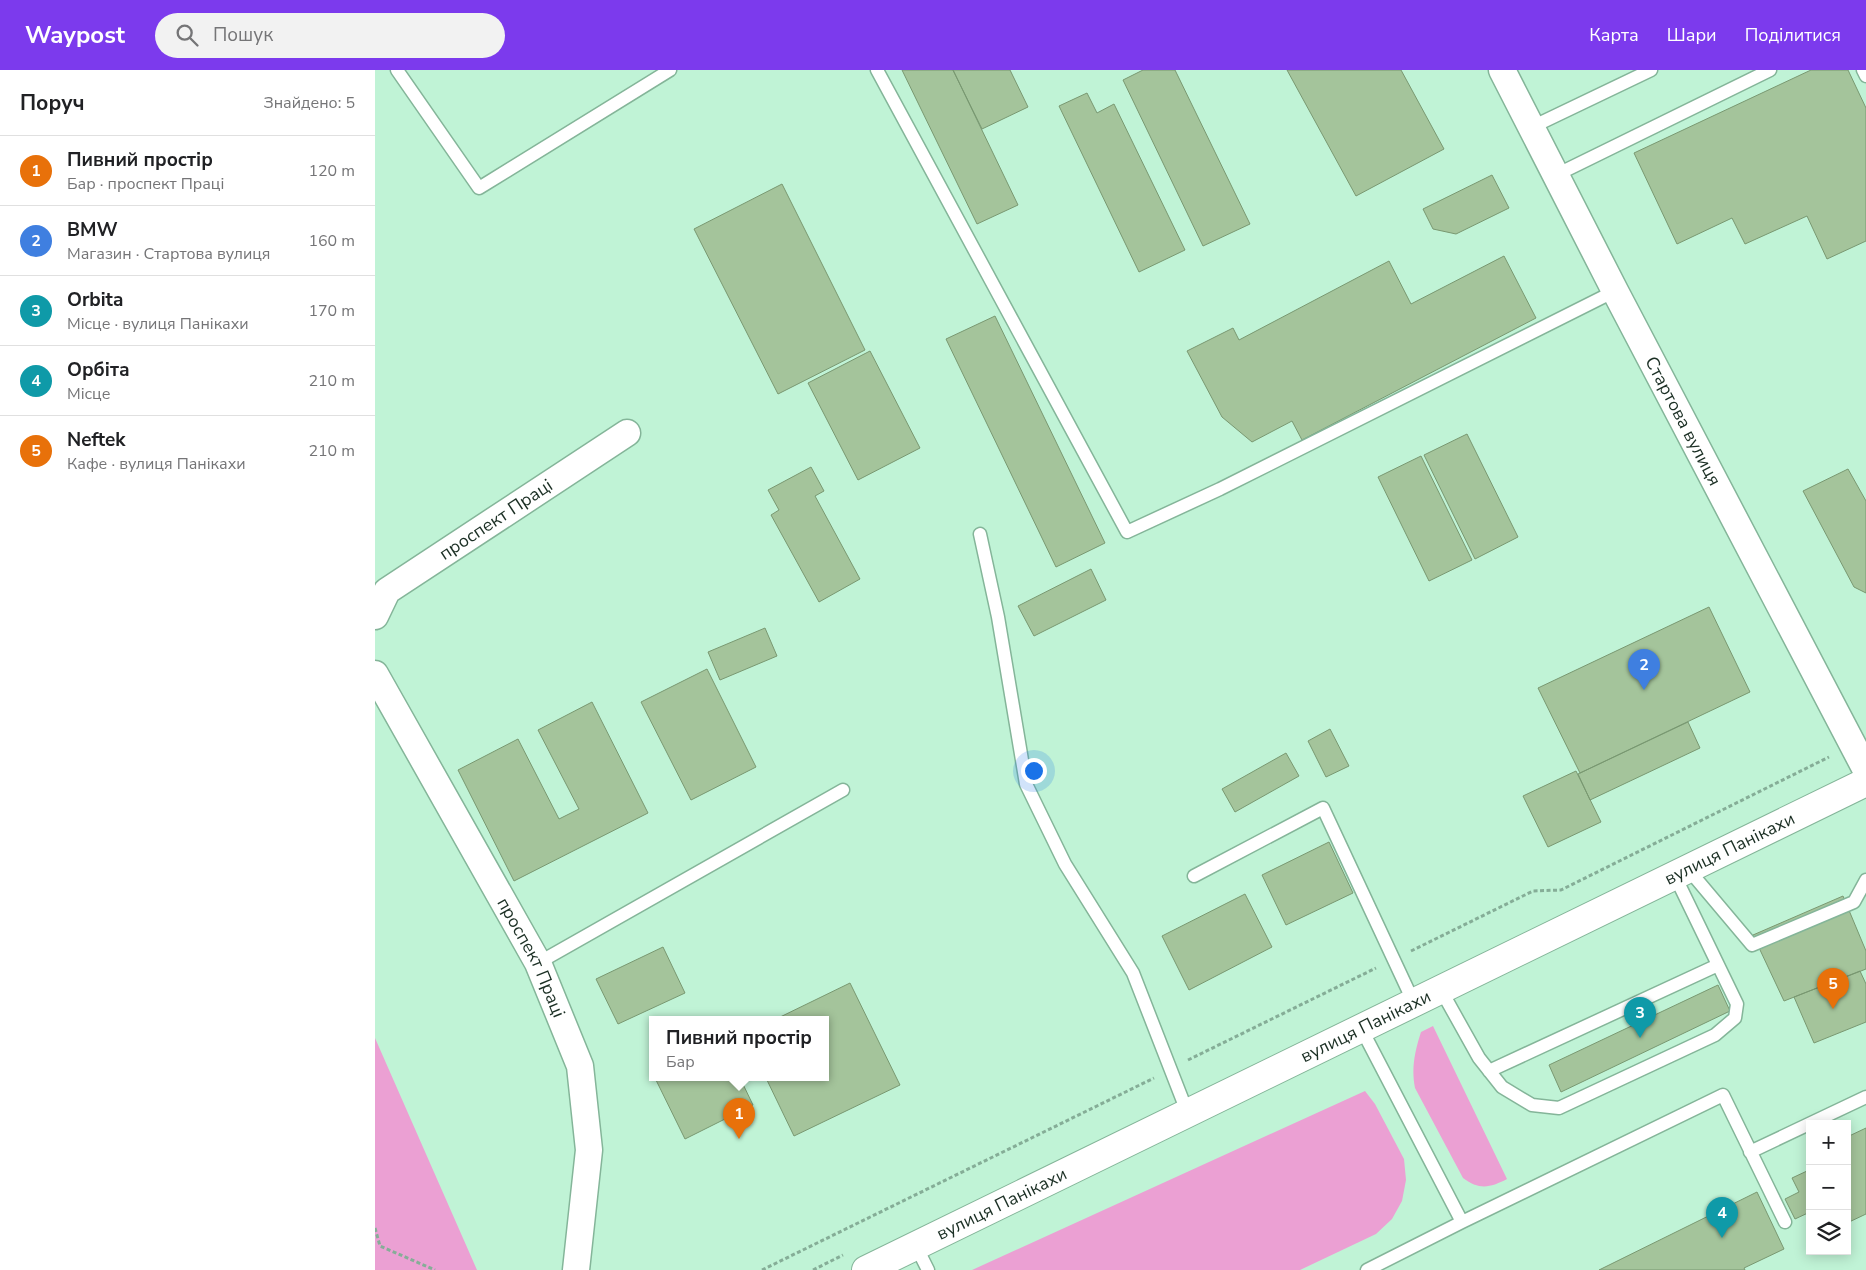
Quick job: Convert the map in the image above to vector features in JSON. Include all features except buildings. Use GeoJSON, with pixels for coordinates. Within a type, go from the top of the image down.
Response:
{"type":"FeatureCollection","features":[{"type":"Feature","properties":{"kind":"street","name":"Стартова вулиця"},"geometry":{"type":"LineString","coordinates":[[1502,70],[1615,291],[1866,770]]}},
{"type":"Feature","properties":{"kind":"street","name":"проспект Праці"},"geometry":{"type":"LineString","coordinates":[[375,616],[387,590],[627,433]]}},
{"type":"Feature","properties":{"kind":"street","name":"проспект Праці"},"geometry":{"type":"LineString","coordinates":[[375,674],[539,963],[580,1066],[589,1150],[576,1270]]}},
{"type":"Feature","properties":{"kind":"street","name":"вулиця Панікахи"},"geometry":{"type":"LineString","coordinates":[[866,1270],[922,1258],[1188,1114],[1866,782]]}},
{"type":"Feature","properties":{"kind":"lane"},"geometry":{"type":"LineString","coordinates":[[397,70],[479,188],[670,70]]}},
{"type":"Feature","properties":{"kind":"lane"},"geometry":{"type":"LineString","coordinates":[[877,70],[1127,532],[1220,489],[1615,291]]}},
{"type":"Feature","properties":{"kind":"lane"},"geometry":{"type":"LineString","coordinates":[[1532,127],[1651,70]]}},
{"type":"Feature","properties":{"kind":"lane"},"geometry":{"type":"LineString","coordinates":[[1556,175],[1770,70]]}},
{"type":"Feature","properties":{"kind":"lane"},"geometry":{"type":"LineString","coordinates":[[1863,70],[1866,76]]}},
{"type":"Feature","properties":{"kind":"lane"},"geometry":{"type":"LineString","coordinates":[[980,534],[998,617],[1026,784],[1065,864],[1133,972],[1188,1114]]}},
{"type":"Feature","properties":{"kind":"lane"},"geometry":{"type":"LineString","coordinates":[[539,963],[843,790]]}},
{"type":"Feature","properties":{"kind":"lane"},"geometry":{"type":"LineString","coordinates":[[1194,876],[1323,808],[1414,1003]]}},
{"type":"Feature","properties":{"kind":"lane"},"geometry":{"type":"LineString","coordinates":[[1681,873],[1752,945],[1853,902],[1866,880]]}},
{"type":"Feature","properties":{"kind":"lane"},"geometry":{"type":"LineString","coordinates":[[1441,990],[1479,1058],[1489,1071],[1502,1087],[1532,1105],[1559,1108],[1715,1035],[1735,1018],[1737,1004],[1718,965],[1681,873]]}},
{"type":"Feature","properties":{"kind":"lane"},"geometry":{"type":"LineString","coordinates":[[1489,1071],[1718,965]]}},
{"type":"Feature","properties":{"kind":"lane"},"geometry":{"type":"LineString","coordinates":[[1361,1028],[1461,1222]]}},
{"type":"Feature","properties":{"kind":"lane"},"geometry":{"type":"LineString","coordinates":[[1367,1270],[1461,1222],[1723,1095],[1785,1222]]}},
{"type":"Feature","properties":{"kind":"lane"},"geometry":{"type":"LineString","coordinates":[[1750,1152],[1866,1096]]}},
{"type":"Feature","properties":{"kind":"path"},"geometry":{"type":"LineString","coordinates":[[762,1270],[1533,891],[1561,890],[1832,756],[1848,737]]}},
{"type":"Feature","properties":{"kind":"path"},"geometry":{"type":"LineString","coordinates":[[375,1228],[380,1246],[435,1270]]}},
{"type":"Feature","properties":{"kind":"shaded area"},"geometry":{"type":"Polygon","coordinates":[[[1433,1026],[1507,1179],[1501,1182],[1490,1186],[1479,1186],[1463,1178],[1415,1088],[1415,1053],[1421,1032],[1433,1026]]]}},
{"type":"Feature","properties":{"kind":"shaded area"},"geometry":{"type":"Polygon","coordinates":[[[375,1038],[477,1270],[375,1270],[375,1038]]]}},
{"type":"Feature","properties":{"kind":"shaded area"},"geometry":{"type":"Polygon","coordinates":[[[1365,1091],[1375,1104],[1404,1159],[1406,1180],[1402,1201],[1392,1219],[1376,1234],[1300,1270],[972,1270],[1365,1091]]]}},
{"type":"Feature","properties":{"kind":"place","name":"BMW"},"geometry":{"type":"Point","coordinates":[1644,690]}},
{"type":"Feature","properties":{"kind":"place","name":"Neftek"},"geometry":{"type":"Point","coordinates":[1833,1009]}},
{"type":"Feature","properties":{"kind":"place","name":"Orbita"},"geometry":{"type":"Point","coordinates":[1640,1038]}},
{"type":"Feature","properties":{"kind":"place","name":"Пивний простір"},"geometry":{"type":"Point","coordinates":[739,1139]}},
{"type":"Feature","properties":{"kind":"place","name":"Орбіта"},"geometry":{"type":"Point","coordinates":[1722,1238]}}]}
